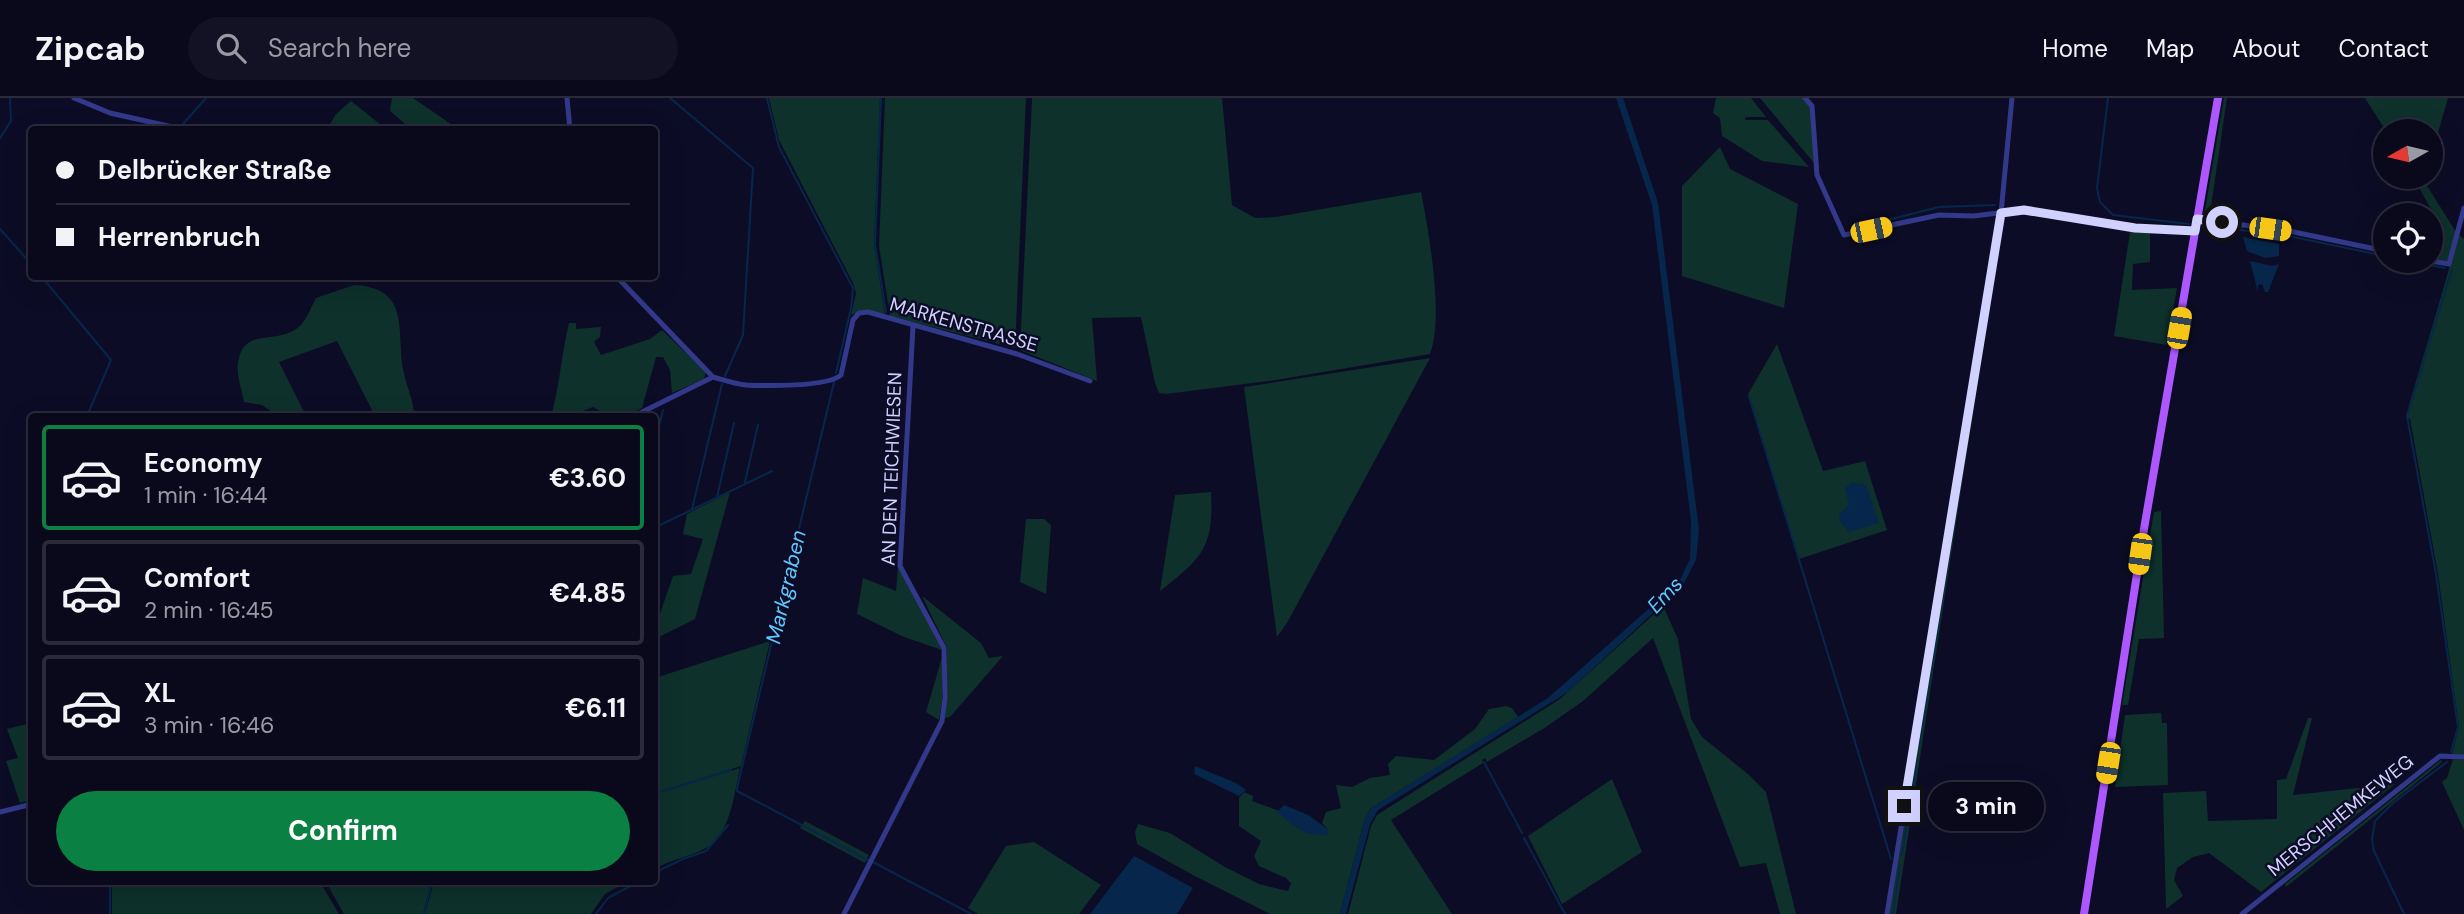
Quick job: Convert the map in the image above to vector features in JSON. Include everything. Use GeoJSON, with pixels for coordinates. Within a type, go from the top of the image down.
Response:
{"type":"FeatureCollection","features":[{"type":"Feature","properties":{"kind":"main road"},"geometry":{"type":"LineString","coordinates":[[2084,914],[2144,529],[2218,98]]}},
{"type":"Feature","properties":{"kind":"street"},"geometry":{"type":"LineString","coordinates":[[74,98],[110,113],[168,126]]}},
{"type":"Feature","properties":{"kind":"street"},"geometry":{"type":"LineString","coordinates":[[568,98],[570,126]]}},
{"type":"Feature","properties":{"kind":"street"},"geometry":{"type":"LineString","coordinates":[[1805,98],[1812,106],[1817,175],[1844,235],[1939,215],[2024,210],[2135,228],[2195,231]]}},
{"type":"Feature","properties":{"kind":"street"},"geometry":{"type":"LineString","coordinates":[[1887,914],[2001,213],[2012,98]]}},
{"type":"Feature","properties":{"kind":"street"},"geometry":{"type":"LineString","coordinates":[[2443,263],[2449,264],[2464,208]]}},
{"type":"Feature","properties":{"kind":"street"},"geometry":{"type":"LineString","coordinates":[[2197,219],[2289,231],[2373,248]]}},
{"type":"Feature","properties":{"kind":"street"},"geometry":{"type":"LineString","coordinates":[[620,280],[713,377],[640,413]]}},
{"type":"Feature","properties":{"kind":"street","name":"MARKENSTRASSE"},"geometry":{"type":"LineString","coordinates":[[713,377],[745,385],[837,379],[841,375],[853,320],[859,313],[868,312],[1017,354],[1090,381]]}},
{"type":"Feature","properties":{"kind":"street","name":"AN DEN TEICHWIESEN"},"geometry":{"type":"LineString","coordinates":[[844,914],[942,721],[945,698],[944,648],[900,566],[913,326]]}},
{"type":"Feature","properties":{"kind":"street","name":"MERSCHHEMKEWEG"},"geometry":{"type":"LineString","coordinates":[[2242,914],[2440,756],[2464,757]]}},
{"type":"Feature","properties":{"kind":"street"},"geometry":{"type":"LineString","coordinates":[[0,812],[28,805]]}},
{"type":"Feature","properties":{"kind":"green space"},"geometry":{"type":"Polygon","coordinates":[[[392,98],[413,98],[454,126],[408,126],[390,111],[392,98]]]}},
{"type":"Feature","properties":{"kind":"green space"},"geometry":{"type":"Polygon","coordinates":[[[769,98],[880,98],[874,244],[885,314],[860,311],[851,315],[856,293],[853,283],[779,140],[769,98]]]}},
{"type":"Feature","properties":{"kind":"green space"},"geometry":{"type":"Polygon","coordinates":[[[885,98],[1026,98],[1015,348],[890,316],[879,246],[885,98]]]}},
{"type":"Feature","properties":{"kind":"green space"},"geometry":{"type":"Polygon","coordinates":[[[1032,98],[1222,98],[1232,205],[1255,218],[1276,217],[1421,192],[1431,251],[1435,297],[1436,319],[1430,354],[1276,380],[1166,394],[1159,393],[1155,383],[1141,317],[1092,318],[1097,381],[1020,350],[1032,98]]]}},
{"type":"Feature","properties":{"kind":"green space"},"geometry":{"type":"Polygon","coordinates":[[[1716,98],[1751,98],[1766,117],[1746,117],[1745,120],[1768,120],[1809,167],[1762,161],[1722,136],[1720,118],[1713,113],[1716,98]]]}},
{"type":"Feature","properties":{"kind":"green space"},"geometry":{"type":"Polygon","coordinates":[[[1760,98],[1803,98],[1811,106],[1814,163],[1760,98]]]}},
{"type":"Feature","properties":{"kind":"green space"},"geometry":{"type":"Polygon","coordinates":[[[2224,98],[2227,98],[2210,216],[2240,223],[2204,216],[2224,98]]]}},
{"type":"Feature","properties":{"kind":"green space"},"geometry":{"type":"Polygon","coordinates":[[[2365,98],[2448,98],[2442,119],[2378,119],[2365,98]]]}},
{"type":"Feature","properties":{"kind":"green space"},"geometry":{"type":"Polygon","coordinates":[[[351,101],[382,126],[329,126],[336,114],[351,101]]]}},
{"type":"Feature","properties":{"kind":"green space"},"geometry":{"type":"Polygon","coordinates":[[[1720,147],[1730,169],[1798,204],[1784,308],[1682,276],[1682,186],[1720,147]]]}},
{"type":"Feature","properties":{"kind":"green space"},"geometry":{"type":"Polygon","coordinates":[[[2420,189],[2429,189],[2438,203],[2428,203],[2420,189]]]}},
{"type":"Feature","properties":{"kind":"green space"},"geometry":{"type":"Polygon","coordinates":[[[2443,211],[2456,232],[2448,263],[2443,262],[2443,211]]]}},
{"type":"Feature","properties":{"kind":"green space"},"geometry":{"type":"Polygon","coordinates":[[[2002,223],[1896,914],[1888,914],[2002,223]]]}},
{"type":"Feature","properties":{"kind":"green space"},"geometry":{"type":"Polygon","coordinates":[[[2130,232],[2150,233],[2150,262],[2133,264],[2132,290],[2177,288],[2167,345],[2114,336],[2130,232]]]}},
{"type":"Feature","properties":{"kind":"green space"},"geometry":{"type":"Polygon","coordinates":[[[2458,234],[2464,239],[2464,755],[2452,754],[2459,727],[2438,574],[2410,419],[2406,416],[2458,234]]]}},
{"type":"Feature","properties":{"kind":"green space"},"geometry":{"type":"Polygon","coordinates":[[[354,285],[373,288],[385,294],[398,315],[404,373],[414,413],[373,413],[337,341],[279,362],[304,413],[274,413],[262,405],[244,402],[238,377],[238,363],[246,344],[299,327],[316,298],[354,285]]]}},
{"type":"Feature","properties":{"kind":"green space"},"geometry":{"type":"Polygon","coordinates":[[[569,323],[576,323],[576,329],[601,327],[600,337],[594,342],[601,355],[650,339],[662,330],[706,372],[704,379],[672,393],[670,370],[663,357],[656,357],[642,408],[630,413],[605,413],[593,407],[578,413],[552,413],[569,323]]]}},
{"type":"Feature","properties":{"kind":"green space"},"geometry":{"type":"Polygon","coordinates":[[[1777,344],[1823,471],[1865,461],[1887,530],[1799,559],[1748,394],[1777,344]]]}},
{"type":"Feature","properties":{"kind":"green space"},"geometry":{"type":"Polygon","coordinates":[[[1430,358],[1287,623],[1277,637],[1244,387],[1430,358]]]}},
{"type":"Feature","properties":{"kind":"green space"},"geometry":{"type":"Polygon","coordinates":[[[730,492],[695,619],[658,638],[658,619],[673,576],[691,574],[703,539],[683,534],[687,514],[730,492]]]}},
{"type":"Feature","properties":{"kind":"green space"},"geometry":{"type":"Polygon","coordinates":[[[1211,492],[1210,526],[1202,550],[1186,569],[1160,591],[1175,495],[1211,492]]]}},
{"type":"Feature","properties":{"kind":"green space"},"geometry":{"type":"Polygon","coordinates":[[[2161,511],[2164,638],[2139,639],[2128,705],[2122,705],[2154,512],[2161,511]]]}},
{"type":"Feature","properties":{"kind":"green space"},"geometry":{"type":"Polygon","coordinates":[[[1026,519],[1044,519],[1051,525],[1046,594],[1020,582],[1026,519]]]}},
{"type":"Feature","properties":{"kind":"green space"},"geometry":{"type":"Polygon","coordinates":[[[898,567],[916,596],[942,650],[904,637],[857,614],[863,578],[896,591],[898,567]]]}},
{"type":"Feature","properties":{"kind":"green space"},"geometry":{"type":"Polygon","coordinates":[[[922,596],[981,643],[989,658],[1003,656],[950,717],[945,718],[947,648],[922,596]]]}},
{"type":"Feature","properties":{"kind":"green space"},"geometry":{"type":"Polygon","coordinates":[[[1663,606],[1678,639],[1691,719],[1702,737],[1766,792],[1796,914],[1780,914],[1766,863],[1740,867],[1653,638],[1583,701],[1546,727],[1487,762],[1485,758],[1483,763],[1391,820],[1452,914],[1348,914],[1371,826],[1377,815],[1560,699],[1663,606]]]}},
{"type":"Feature","properties":{"kind":"green space"},"geometry":{"type":"Polygon","coordinates":[[[770,641],[741,766],[658,792],[658,677],[770,641]]]}},
{"type":"Feature","properties":{"kind":"green space"},"geometry":{"type":"Polygon","coordinates":[[[943,654],[942,701],[939,720],[926,712],[943,654]]]}},
{"type":"Feature","properties":{"kind":"green space"},"geometry":{"type":"Polygon","coordinates":[[[1506,706],[1512,708],[1518,717],[1370,809],[1364,822],[1340,914],[1270,914],[1137,844],[1135,832],[1138,824],[1170,833],[1225,867],[1259,884],[1288,891],[1291,883],[1286,878],[1259,866],[1254,856],[1261,841],[1239,826],[1239,798],[1244,792],[1253,796],[1252,801],[1328,829],[1322,823],[1326,812],[1341,808],[1336,785],[1352,787],[1370,778],[1390,775],[1388,764],[1396,756],[1434,760],[1475,729],[1489,709],[1506,706]]]}},
{"type":"Feature","properties":{"kind":"green space"},"geometry":{"type":"Polygon","coordinates":[[[2161,713],[2162,723],[2167,723],[2168,785],[2115,787],[2125,715],[2161,713]]]}},
{"type":"Feature","properties":{"kind":"green space"},"geometry":{"type":"Polygon","coordinates":[[[2308,718],[2312,718],[2293,795],[2395,784],[2261,892],[2209,853],[2193,857],[2177,868],[2174,880],[2183,896],[2166,909],[2163,793],[2206,791],[2208,821],[2277,819],[2277,780],[2286,779],[2308,718]]]}},
{"type":"Feature","properties":{"kind":"green space"},"geometry":{"type":"Polygon","coordinates":[[[28,724],[28,801],[20,803],[6,761],[18,758],[7,729],[28,724]]]}},
{"type":"Feature","properties":{"kind":"green space"},"geometry":{"type":"Polygon","coordinates":[[[2453,759],[2464,760],[2464,830],[2442,782],[2447,778],[2453,759]]]}},
{"type":"Feature","properties":{"kind":"green space"},"geometry":{"type":"Polygon","coordinates":[[[2441,760],[2442,762],[2286,887],[2285,884],[2441,760]]]}},
{"type":"Feature","properties":{"kind":"green space"},"geometry":{"type":"Polygon","coordinates":[[[740,768],[730,812],[721,833],[706,848],[658,868],[658,793],[740,768]]]}},
{"type":"Feature","properties":{"kind":"green space"},"geometry":{"type":"Polygon","coordinates":[[[1612,779],[1642,852],[1562,904],[1528,836],[1612,779]]]}},
{"type":"Feature","properties":{"kind":"green space"},"geometry":{"type":"Polygon","coordinates":[[[805,821],[869,855],[865,863],[800,828],[805,821]]]}},
{"type":"Feature","properties":{"kind":"green space"},"geometry":{"type":"Polygon","coordinates":[[[1034,842],[1101,885],[1079,914],[978,914],[968,908],[1006,846],[1034,842]]]}},
{"type":"Feature","properties":{"kind":"green space"},"geometry":{"type":"Polygon","coordinates":[[[112,885],[322,885],[339,914],[112,914],[112,885]]]}},
{"type":"Feature","properties":{"kind":"green space"},"geometry":{"type":"Polygon","coordinates":[[[328,885],[430,885],[423,914],[344,914],[328,885]]]}},
{"type":"Feature","properties":{"kind":"green space"},"geometry":{"type":"Polygon","coordinates":[[[433,885],[622,885],[605,894],[591,914],[425,914],[433,885]]]}},
{"type":"Feature","properties":{"kind":"water","name":"Ems"},"geometry":{"type":"Polygon","coordinates":[[[1616,98],[1623,98],[1658,203],[1699,530],[1696,560],[1683,585],[1568,692],[1378,810],[1370,824],[1346,914],[1340,914],[1364,822],[1370,809],[1548,698],[1679,582],[1690,559],[1691,521],[1652,205],[1616,98]]]}},
{"type":"Feature","properties":{"kind":"water"},"geometry":{"type":"Polygon","coordinates":[[[2243,237],[2279,244],[2279,256],[2265,258],[2247,251],[2243,237]]]}},
{"type":"Feature","properties":{"kind":"water"},"geometry":{"type":"Polygon","coordinates":[[[2250,261],[2272,266],[2279,264],[2268,292],[2265,292],[2262,284],[2258,285],[2258,292],[2250,261]]]}},
{"type":"Feature","properties":{"kind":"water"},"geometry":{"type":"Polygon","coordinates":[[[1853,482],[1866,485],[1879,523],[1849,532],[1840,522],[1839,514],[1849,505],[1845,488],[1853,482]]]}},
{"type":"Feature","properties":{"kind":"water"},"geometry":{"type":"Polygon","coordinates":[[[1195,766],[1246,790],[1239,796],[1194,774],[1195,766]]]}},
{"type":"Feature","properties":{"kind":"water"},"geometry":{"type":"Polygon","coordinates":[[[1284,805],[1308,815],[1328,829],[1328,835],[1313,835],[1295,826],[1277,812],[1284,805]]]}},
{"type":"Feature","properties":{"kind":"water"},"geometry":{"type":"Polygon","coordinates":[[[1134,856],[1193,888],[1177,914],[1090,914],[1134,856]]]}},
{"type":"Feature","properties":{"kind":"waterway"},"geometry":{"type":"LineString","coordinates":[[0,138],[11,121],[10,98]]}},
{"type":"Feature","properties":{"kind":"waterway"},"geometry":{"type":"LineString","coordinates":[[183,124],[206,98]]}},
{"type":"Feature","properties":{"kind":"waterway"},"geometry":{"type":"LineString","coordinates":[[670,98],[753,168],[743,335],[725,376]]}},
{"type":"Feature","properties":{"kind":"waterway","name":"Markgraben"},"geometry":{"type":"LineString","coordinates":[[767,98],[779,147],[853,288],[836,373]]}},
{"type":"Feature","properties":{"kind":"waterway"},"geometry":{"type":"LineString","coordinates":[[881,98],[875,244],[886,312]]}},
{"type":"Feature","properties":{"kind":"waterway"},"geometry":{"type":"LineString","coordinates":[[2108,98],[2097,188],[2100,202],[2113,215],[2189,224]]}},
{"type":"Feature","properties":{"kind":"waterway"},"geometry":{"type":"LineString","coordinates":[[1852,229],[1939,207],[1995,205]]}},
{"type":"Feature","properties":{"kind":"waterway"},"geometry":{"type":"LineString","coordinates":[[2203,226],[2284,235],[2373,254]]}},
{"type":"Feature","properties":{"kind":"waterway"},"geometry":{"type":"LineString","coordinates":[[0,229],[28,260]]}},
{"type":"Feature","properties":{"kind":"waterway"},"geometry":{"type":"LineString","coordinates":[[2451,752],[2458,727],[2436,574],[2407,416],[2452,269]]}},
{"type":"Feature","properties":{"kind":"waterway"},"geometry":{"type":"LineString","coordinates":[[44,280],[111,360],[88,413]]}},
{"type":"Feature","properties":{"kind":"waterway","name":"Markgraben"},"geometry":{"type":"LineString","coordinates":[[834,382],[737,791],[868,860]]}},
{"type":"Feature","properties":{"kind":"waterway"},"geometry":{"type":"LineString","coordinates":[[692,509],[722,384]]}},
{"type":"Feature","properties":{"kind":"waterway"},"geometry":{"type":"LineString","coordinates":[[1749,397],[1891,859]]}},
{"type":"Feature","properties":{"kind":"waterway"},"geometry":{"type":"LineString","coordinates":[[658,430],[663,410]]}},
{"type":"Feature","properties":{"kind":"waterway"},"geometry":{"type":"LineString","coordinates":[[1965,452],[1972,410]]}},
{"type":"Feature","properties":{"kind":"waterway"},"geometry":{"type":"LineString","coordinates":[[717,497],[734,423]]}},
{"type":"Feature","properties":{"kind":"waterway"},"geometry":{"type":"LineString","coordinates":[[745,482],[758,425]]}},
{"type":"Feature","properties":{"kind":"waterway"},"geometry":{"type":"LineString","coordinates":[[1919,745],[1964,460]]}},
{"type":"Feature","properties":{"kind":"waterway"},"geometry":{"type":"LineString","coordinates":[[658,526],[772,471]]}},
{"type":"Feature","properties":{"kind":"waterway"},"geometry":{"type":"LineString","coordinates":[[1902,855],[1917,757]]}},
{"type":"Feature","properties":{"kind":"waterway"},"geometry":{"type":"LineString","coordinates":[[1484,762],[1522,833]]}},
{"type":"Feature","properties":{"kind":"waterway"},"geometry":{"type":"LineString","coordinates":[[2404,914],[2374,851],[2372,839],[2375,821],[2393,803],[2447,762]]}},
{"type":"Feature","properties":{"kind":"waterway"},"geometry":{"type":"LineString","coordinates":[[658,793],[731,770]]}},
{"type":"Feature","properties":{"kind":"waterway","name":"Markgraben"},"geometry":{"type":"LineString","coordinates":[[658,871],[706,851],[728,825]]}},
{"type":"Feature","properties":{"kind":"waterway"},"geometry":{"type":"LineString","coordinates":[[1524,838],[1565,914]]}},
{"type":"Feature","properties":{"kind":"waterway"},"geometry":{"type":"LineString","coordinates":[[873,862],[971,914]]}},
{"type":"Feature","properties":{"kind":"waterway"},"geometry":{"type":"LineString","coordinates":[[1893,914],[1900,865]]}},
{"type":"Feature","properties":{"kind":"waterway"},"geometry":{"type":"LineString","coordinates":[[110,885],[110,914]]}},
{"type":"Feature","properties":{"kind":"waterway"},"geometry":{"type":"LineString","coordinates":[[424,914],[431,885]]}},
{"type":"Feature","properties":{"kind":"waterway","name":"Markgraben"},"geometry":{"type":"LineString","coordinates":[[596,914],[608,898],[632,885]]}},
{"type":"Feature","properties":{"kind":"route"},"geometry":{"type":"LineString","coordinates":[[1904,806],[2001,213],[2024,210],[2135,228],[2195,231],[2197,219],[2222,222]]}}]}
